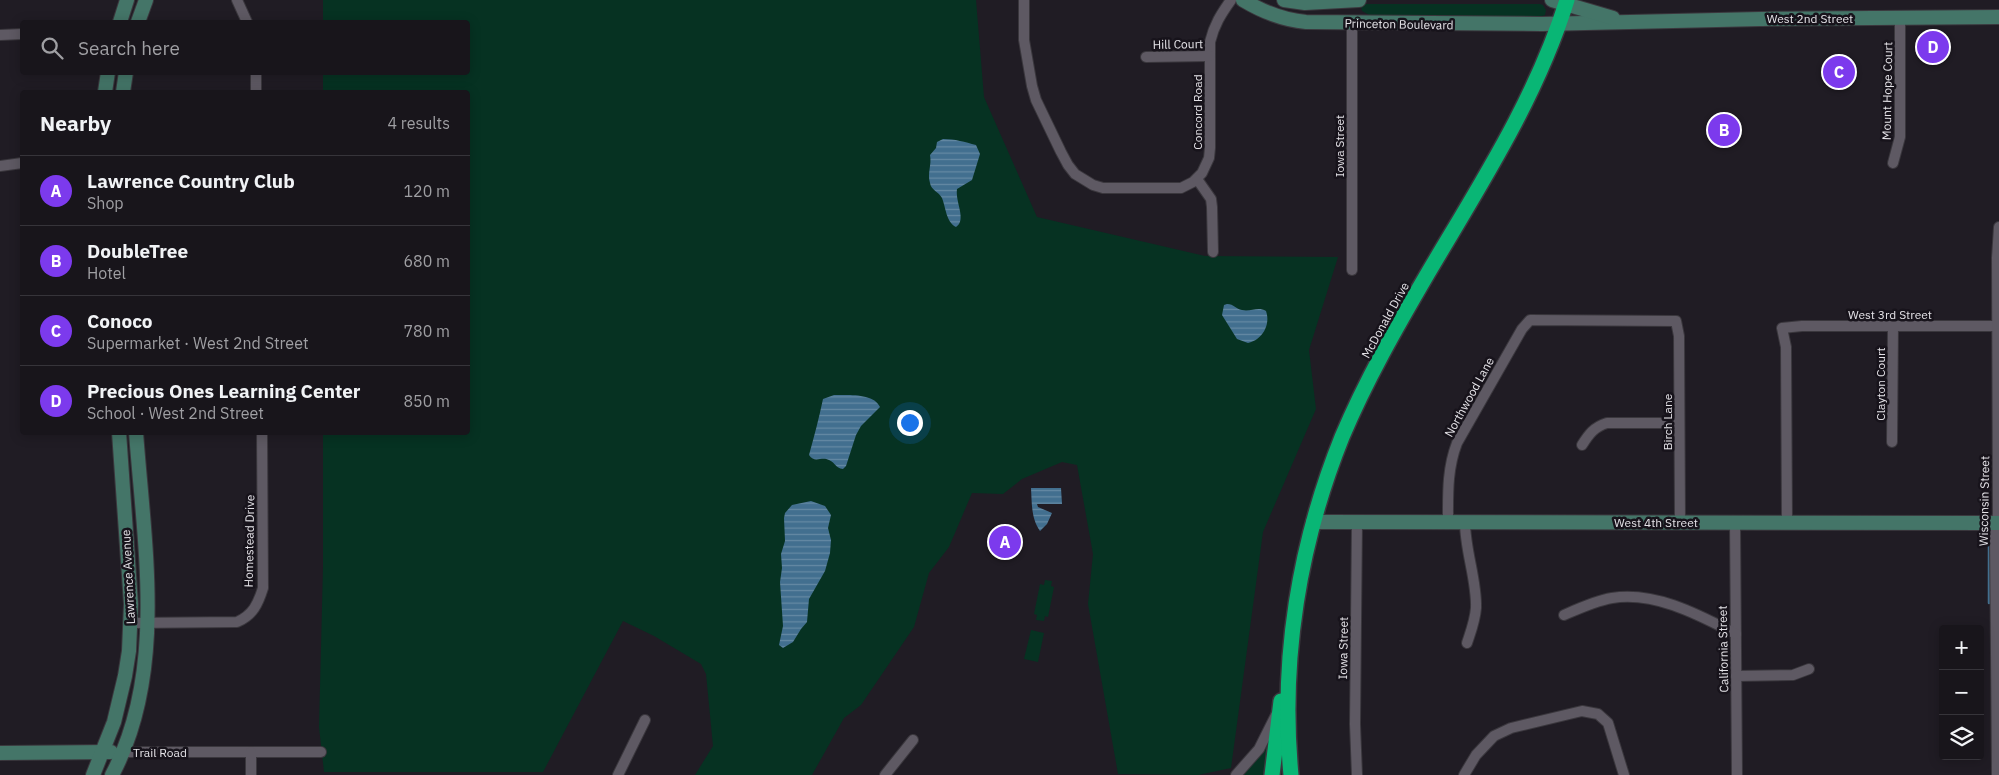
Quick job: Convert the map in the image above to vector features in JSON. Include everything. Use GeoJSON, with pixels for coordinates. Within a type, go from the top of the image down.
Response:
{"type":"FeatureCollection","features":[{"type":"Feature","properties":{"kind":"highway","name":"McDonald Drive"},"geometry":{"type":"LineString","coordinates":[[1272,775],[1296,599],[1313,522],[1329,471],[1359,401],[1398,326],[1508,137],[1537,80],[1560,24],[1562,1]]}},
{"type":"Feature","properties":{"kind":"highway","name":"McDonald Drive"},"geometry":{"type":"LineString","coordinates":[[1287,675],[1287,773]]}},
{"type":"Feature","properties":{"kind":"street"},"geometry":{"type":"LineString","coordinates":[[121,20],[127,0]]}},
{"type":"Feature","properties":{"kind":"street"},"geometry":{"type":"LineString","coordinates":[[139,20],[146,0]]}},
{"type":"Feature","properties":{"kind":"street"},"geometry":{"type":"LineString","coordinates":[[237,0],[246,20]]}},
{"type":"Feature","properties":{"kind":"street"},"geometry":{"type":"LineString","coordinates":[[1024,0],[1024,40],[1034,93],[1068,165],[1076,174],[1093,185],[1112,189],[1173,189],[1181,188],[1196,179],[1211,199],[1213,252]]}},
{"type":"Feature","properties":{"kind":"street","name":"Concord Road"},"geometry":{"type":"LineString","coordinates":[[1196,179],[1206,167],[1210,148],[1210,56],[1213,29],[1218,16],[1231,0]]}},
{"type":"Feature","properties":{"kind":"street","name":"Princeton Boulevard"},"geometry":{"type":"LineString","coordinates":[[1243,0],[1266,12],[1294,21],[1422,22],[1460,25],[1560,24]]}},
{"type":"Feature","properties":{"kind":"street","name":"Princeton Boulevard"},"geometry":{"type":"LineString","coordinates":[[1284,0],[1305,3],[1354,0]]}},
{"type":"Feature","properties":{"kind":"street"},"geometry":{"type":"LineString","coordinates":[[1352,22],[1354,0]]}},
{"type":"Feature","properties":{"kind":"street","name":"West 2nd Street"},"geometry":{"type":"LineString","coordinates":[[1562,1],[1621,21]]}},
{"type":"Feature","properties":{"kind":"street","name":"West 2nd Street"},"geometry":{"type":"LineString","coordinates":[[1560,24],[1621,21],[1999,17]]}},
{"type":"Feature","properties":{"kind":"street","name":"Mount Hope Court"},"geometry":{"type":"LineString","coordinates":[[1893,163],[1900,137],[1900,18]]}},
{"type":"Feature","properties":{"kind":"street","name":"Iowa Street"},"geometry":{"type":"LineString","coordinates":[[1352,22],[1352,270]]}},
{"type":"Feature","properties":{"kind":"street"},"geometry":{"type":"LineString","coordinates":[[0,35],[20,34]]}},
{"type":"Feature","properties":{"kind":"street","name":"Hill Court"},"geometry":{"type":"LineString","coordinates":[[1146,57],[1210,56]]}},
{"type":"Feature","properties":{"kind":"street"},"geometry":{"type":"LineString","coordinates":[[105,90],[108,75]]}},
{"type":"Feature","properties":{"kind":"street"},"geometry":{"type":"LineString","coordinates":[[123,90],[126,75]]}},
{"type":"Feature","properties":{"kind":"street"},"geometry":{"type":"LineString","coordinates":[[256,75],[256,90]]}},
{"type":"Feature","properties":{"kind":"street"},"geometry":{"type":"LineString","coordinates":[[0,166],[20,163]]}},
{"type":"Feature","properties":{"kind":"street","name":"Wisconsin Street"},"geometry":{"type":"LineString","coordinates":[[1997,775],[1995,533],[1998,523],[1997,326],[1999,227]]}},
{"type":"Feature","properties":{"kind":"street","name":"Birch Lane"},"geometry":{"type":"LineString","coordinates":[[1530,320],[1676,321],[1679,336],[1680,522]]}},
{"type":"Feature","properties":{"kind":"street","name":"Northwood Lane"},"geometry":{"type":"LineString","coordinates":[[1448,522],[1449,473],[1457,443],[1522,329],[1530,320]]}},
{"type":"Feature","properties":{"kind":"street","name":"West 3rd Street"},"geometry":{"type":"LineString","coordinates":[[1787,522],[1786,347],[1782,328],[1802,326],[1997,326]]}},
{"type":"Feature","properties":{"kind":"street","name":"Clayton Court"},"geometry":{"type":"LineString","coordinates":[[1892,326],[1892,442]]}},
{"type":"Feature","properties":{"kind":"street"},"geometry":{"type":"LineString","coordinates":[[1582,445],[1592,430],[1598,425],[1607,423],[1679,423]]}},
{"type":"Feature","properties":{"kind":"street","name":"Lawrence Avenue"},"geometry":{"type":"LineString","coordinates":[[93,775],[114,722],[122,694],[129,651],[131,624],[118,435]]}},
{"type":"Feature","properties":{"kind":"street","name":"Lawrence Avenue"},"geometry":{"type":"LineString","coordinates":[[112,775],[136,712],[146,656],[148,623],[136,435]]}},
{"type":"Feature","properties":{"kind":"street","name":"Homestead Drive"},"geometry":{"type":"LineString","coordinates":[[131,624],[237,622],[250,614],[255,608],[262,588],[262,435]]}},
{"type":"Feature","properties":{"kind":"street","name":"West 4th Street"},"geometry":{"type":"LineString","coordinates":[[1313,522],[1998,523]]}},
{"type":"Feature","properties":{"kind":"street","name":"Iowa Street"},"geometry":{"type":"LineString","coordinates":[[1357,522],[1355,724],[1357,775]]}},
{"type":"Feature","properties":{"kind":"street"},"geometry":{"type":"LineString","coordinates":[[1465,522],[1465,542],[1476,609],[1467,643]]}},
{"type":"Feature","properties":{"kind":"street","name":"California Street"},"geometry":{"type":"LineString","coordinates":[[1735,522],[1737,775]]}},
{"type":"Feature","properties":{"kind":"street"},"geometry":{"type":"LineString","coordinates":[[1564,614],[1598,601],[1612,598],[1634,598],[1682,609],[1736,634]]}},
{"type":"Feature","properties":{"kind":"street"},"geometry":{"type":"LineString","coordinates":[[1736,676],[1793,675],[1809,669]]}},
{"type":"Feature","properties":{"kind":"street"},"geometry":{"type":"LineString","coordinates":[[1236,775],[1259,749],[1280,707]]}},
{"type":"Feature","properties":{"kind":"street"},"geometry":{"type":"LineString","coordinates":[[1464,775],[1481,747],[1494,736],[1511,728],[1582,711],[1598,714],[1608,723],[1624,775]]}},
{"type":"Feature","properties":{"kind":"street"},"geometry":{"type":"LineString","coordinates":[[618,775],[646,720]]}},
{"type":"Feature","properties":{"kind":"street"},"geometry":{"type":"LineString","coordinates":[[884,775],[913,740]]}},
{"type":"Feature","properties":{"kind":"street","name":"Trail Road"},"geometry":{"type":"LineString","coordinates":[[0,752],[321,752]]}},
{"type":"Feature","properties":{"kind":"street"},"geometry":{"type":"LineString","coordinates":[[103,752],[105,775]]}},
{"type":"Feature","properties":{"kind":"street"},"geometry":{"type":"LineString","coordinates":[[251,752],[251,775]]}},
{"type":"Feature","properties":{"kind":"green space"},"geometry":{"type":"Polygon","coordinates":[[[323,0],[976,0],[984,97],[1037,217],[1205,256],[1338,257],[1309,350],[1316,409],[1263,532],[1231,768],[1198,775],[1118,774],[1088,604],[1093,554],[1077,465],[1062,462],[1022,479],[1003,494],[972,493],[949,547],[929,573],[914,627],[861,705],[844,718],[812,775],[695,775],[713,746],[706,674],[701,664],[654,636],[623,621],[543,772],[324,772],[319,727],[323,567],[323,435],[470,435],[470,90],[323,90],[323,75],[470,75],[470,20],[323,20],[323,0]]]}},
{"type":"Feature","properties":{"kind":"green space"},"geometry":{"type":"Polygon","coordinates":[[[1365,4],[1540,4],[1546,10],[1545,15],[1539,17],[1373,17],[1362,11],[1361,7],[1365,4]]]}},
{"type":"Feature","properties":{"kind":"green space"},"geometry":{"type":"Polygon","coordinates":[[[1045,580],[1052,581],[1051,586],[1054,587],[1048,617],[1045,616],[1044,621],[1036,620],[1037,615],[1034,614],[1040,584],[1044,585],[1045,580]]]}},
{"type":"Feature","properties":{"kind":"green space"},"geometry":{"type":"Polygon","coordinates":[[[1031,630],[1044,633],[1038,662],[1024,659],[1031,630]]]}},
{"type":"Feature","properties":{"kind":"green space"},"geometry":{"type":"Polygon","coordinates":[[[1270,739],[1266,775],[1241,775],[1256,759],[1270,739]]]}},
{"type":"Feature","properties":{"kind":"water"},"geometry":{"type":"Polygon","coordinates":[[[943,139],[976,145],[980,154],[972,180],[957,189],[961,220],[956,227],[950,222],[942,198],[932,187],[929,179],[930,155],[936,148],[937,142],[943,139]]]}},
{"type":"Feature","properties":{"kind":"water"},"geometry":{"type":"Polygon","coordinates":[[[1227,304],[1242,310],[1260,309],[1266,311],[1266,326],[1257,339],[1248,343],[1237,339],[1222,315],[1224,305],[1227,304]]]}},
{"type":"Feature","properties":{"kind":"water"},"geometry":{"type":"Polygon","coordinates":[[[834,395],[866,397],[877,402],[880,407],[861,426],[856,435],[846,466],[843,469],[838,468],[829,460],[814,459],[809,455],[823,399],[834,395]]]}},
{"type":"Feature","properties":{"kind":"water"},"geometry":{"type":"Polygon","coordinates":[[[1031,488],[1061,488],[1062,504],[1037,504],[1038,507],[1052,513],[1047,524],[1040,531],[1033,516],[1031,488]]]}},
{"type":"Feature","properties":{"kind":"water"},"geometry":{"type":"Polygon","coordinates":[[[811,501],[825,506],[831,515],[828,528],[831,540],[830,553],[825,571],[809,599],[807,622],[793,642],[783,648],[779,645],[783,626],[780,582],[781,554],[785,541],[784,518],[785,513],[792,505],[811,501]]]}},
{"type":"Feature","properties":{"kind":"waterway"},"geometry":{"type":"LineString","coordinates":[[1984,541],[1989,545],[1989,603]]}},
{"type":"Feature","properties":{"kind":"place","name":"Precious Ones Learning Center"},"geometry":{"type":"Point","coordinates":[1933,47]}},
{"type":"Feature","properties":{"kind":"place","name":"Conoco"},"geometry":{"type":"Point","coordinates":[1839,72]}},
{"type":"Feature","properties":{"kind":"place","name":"DoubleTree"},"geometry":{"type":"Point","coordinates":[1724,130]}},
{"type":"Feature","properties":{"kind":"place","name":"Lawrence Country Club"},"geometry":{"type":"Point","coordinates":[1005,542]}}]}
